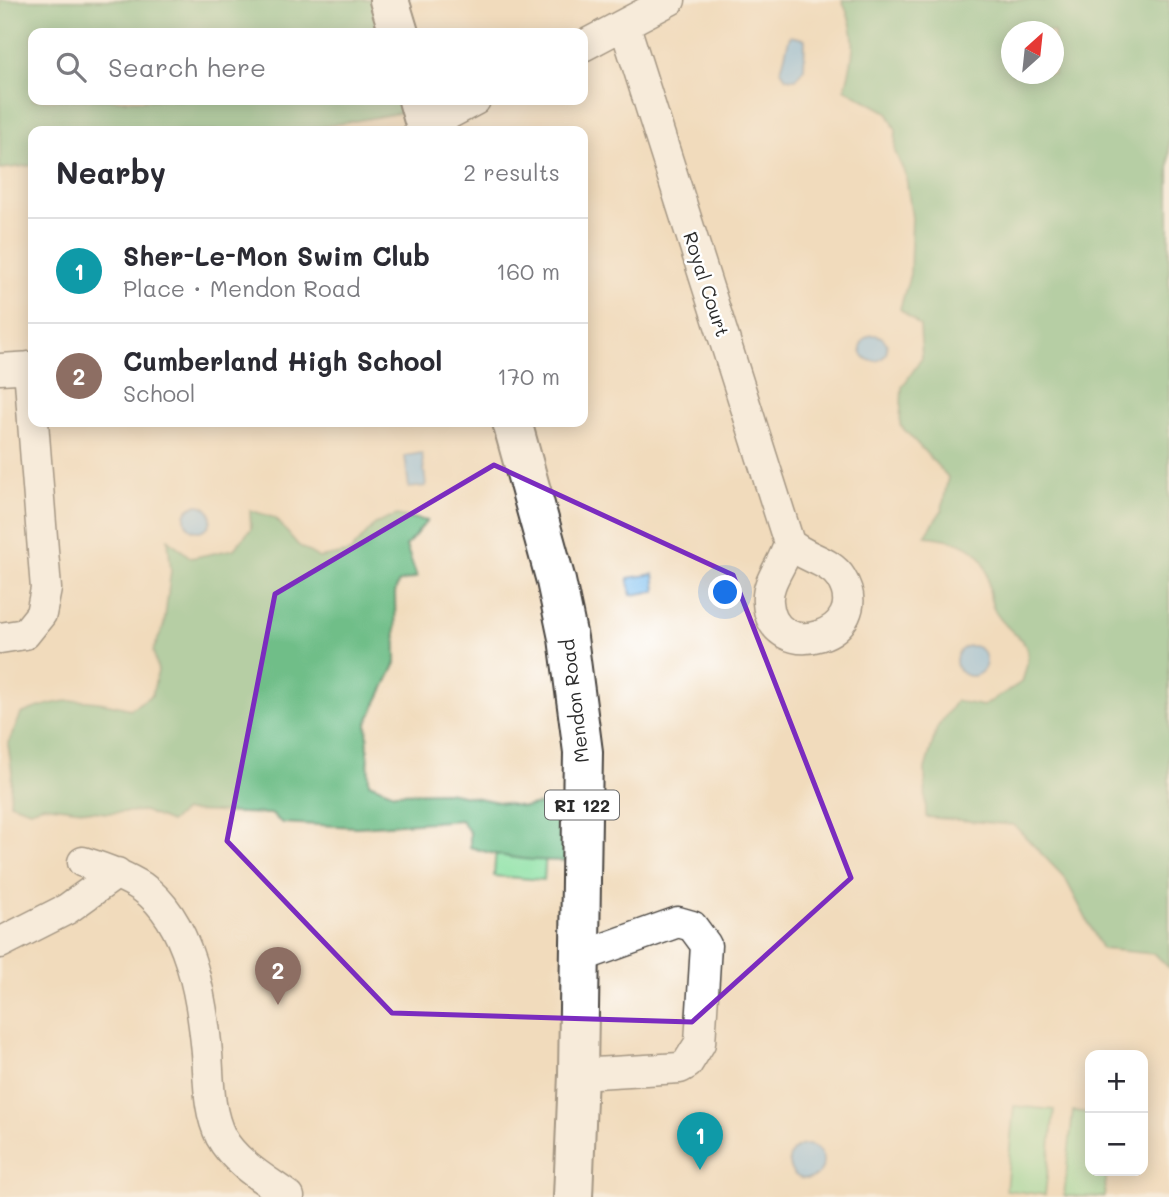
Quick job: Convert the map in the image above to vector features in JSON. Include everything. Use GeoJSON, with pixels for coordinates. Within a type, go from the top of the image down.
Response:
{"type":"FeatureCollection","features":[{"type":"Feature","properties":{"kind":"main road"},"geometry":{"type":"LineString","coordinates":[[389,0],[397,28]]}},
{"type":"Feature","properties":{"kind":"main road","name":"Mendon Road"},"geometry":{"type":"LineString","coordinates":[[513,427],[556,581],[573,675],[583,752],[578,1074],[573,1197]]}},
{"type":"Feature","properties":{"kind":"street"},"geometry":{"type":"LineString","coordinates":[[588,44],[670,0]]}},
{"type":"Feature","properties":{"kind":"street","name":"Royal Court"},"geometry":{"type":"LineString","coordinates":[[625,26],[789,543]]}},
{"type":"Feature","properties":{"kind":"street"},"geometry":{"type":"LineString","coordinates":[[424,119],[462,105]]}},
{"type":"Feature","properties":{"kind":"street"},"geometry":{"type":"LineString","coordinates":[[21,368],[28,399]]}},
{"type":"Feature","properties":{"kind":"street"},"geometry":{"type":"LineString","coordinates":[[0,638],[25,634],[41,614],[46,589],[33,427]]}},
{"type":"Feature","properties":{"kind":"street"},"geometry":{"type":"LineString","coordinates":[[83,862],[117,873],[143,888],[162,905],[179,935],[193,973],[205,1028],[213,1117],[222,1139],[240,1160],[289,1197]]}},
{"type":"Feature","properties":{"kind":"street"},"geometry":{"type":"LineString","coordinates":[[0,943],[67,909],[117,873]]}},
{"type":"Feature","properties":{"kind":"street"},"geometry":{"type":"LineString","coordinates":[[578,1074],[680,1068],[687,1064],[700,1043],[706,945],[700,933],[692,926],[678,922],[580,957]]}},
{"type":"Feature","properties":{"kind":"highlighted area"},"geometry":{"type":"Polygon","coordinates":[[[494,465],[733,575],[851,878],[692,1022],[392,1013],[227,841],[275,594],[494,465]]]}},
{"type":"Feature","properties":{"kind":"green space"},"geometry":{"type":"Polygon","coordinates":[[[0,0],[384,0],[392,28],[28,28],[28,105],[414,105],[416,110],[327,126],[28,126],[28,166],[0,169],[0,0]]]}},
{"type":"Feature","properties":{"kind":"green space"},"geometry":{"type":"Polygon","coordinates":[[[842,0],[1169,0],[1169,968],[1155,954],[1102,949],[1065,878],[1014,825],[926,817],[925,769],[937,728],[956,701],[983,706],[1022,682],[1028,656],[1023,642],[993,608],[986,570],[977,554],[962,544],[925,536],[942,510],[948,477],[900,425],[902,387],[922,358],[920,326],[900,309],[910,274],[912,218],[906,176],[895,152],[896,130],[887,112],[845,89],[853,44],[851,23],[842,0]]]}},
{"type":"Feature","properties":{"kind":"green space"},"geometry":{"type":"Polygon","coordinates":[[[250,510],[275,518],[298,545],[319,558],[350,552],[375,524],[397,515],[427,521],[406,546],[417,577],[398,583],[395,593],[396,663],[367,723],[369,783],[394,793],[447,792],[524,807],[578,797],[582,861],[526,859],[470,847],[470,833],[461,820],[357,827],[282,823],[271,814],[184,811],[170,822],[144,811],[107,813],[43,805],[30,810],[10,803],[12,772],[8,744],[21,714],[49,704],[75,701],[130,709],[152,695],[158,671],[153,651],[164,625],[171,571],[168,539],[191,558],[234,549],[251,529],[250,510]]]}},
{"type":"Feature","properties":{"kind":"green space"},"geometry":{"type":"Polygon","coordinates":[[[498,819],[548,822],[544,880],[494,876],[498,819]]]}},
{"type":"Feature","properties":{"kind":"green space"},"geometry":{"type":"Polygon","coordinates":[[[1014,1106],[1054,1110],[1045,1195],[1006,1190],[1014,1106]]]}},
{"type":"Feature","properties":{"kind":"green space"},"geometry":{"type":"Polygon","coordinates":[[[1073,1111],[1085,1112],[1085,1176],[1106,1176],[1104,1197],[1064,1196],[1073,1111]]]}},
{"type":"Feature","properties":{"kind":"water"},"geometry":{"type":"Polygon","coordinates":[[[790,36],[805,39],[804,68],[796,79],[786,78],[781,70],[790,36]]]}},
{"type":"Feature","properties":{"kind":"water"},"geometry":{"type":"Polygon","coordinates":[[[874,335],[883,339],[887,348],[883,357],[874,361],[865,357],[861,348],[865,339],[874,335]]]}},
{"type":"Feature","properties":{"kind":"water"},"geometry":{"type":"Polygon","coordinates":[[[422,453],[426,486],[409,488],[405,456],[422,453]]]}},
{"type":"Feature","properties":{"kind":"water"},"geometry":{"type":"Polygon","coordinates":[[[198,505],[207,509],[211,518],[207,527],[198,531],[189,527],[185,518],[189,509],[198,505]]]}},
{"type":"Feature","properties":{"kind":"water"},"geometry":{"type":"Polygon","coordinates":[[[654,574],[656,591],[631,595],[628,578],[654,574]]]}},
{"type":"Feature","properties":{"kind":"water"},"geometry":{"type":"Polygon","coordinates":[[[971,646],[982,650],[986,661],[982,672],[971,676],[960,672],[956,661],[960,650],[971,646]]]}},
{"type":"Feature","properties":{"kind":"water"},"geometry":{"type":"Polygon","coordinates":[[[806,1145],[818,1150],[823,1162],[818,1174],[806,1179],[794,1174],[789,1162],[794,1150],[806,1145]]]}},
{"type":"Feature","properties":{"kind":"place","name":"Cumberland High School"},"geometry":{"type":"Point","coordinates":[278,1005]}},
{"type":"Feature","properties":{"kind":"place","name":"Sher-Le-Mon Swim Club"},"geometry":{"type":"Point","coordinates":[700,1170]}}]}
